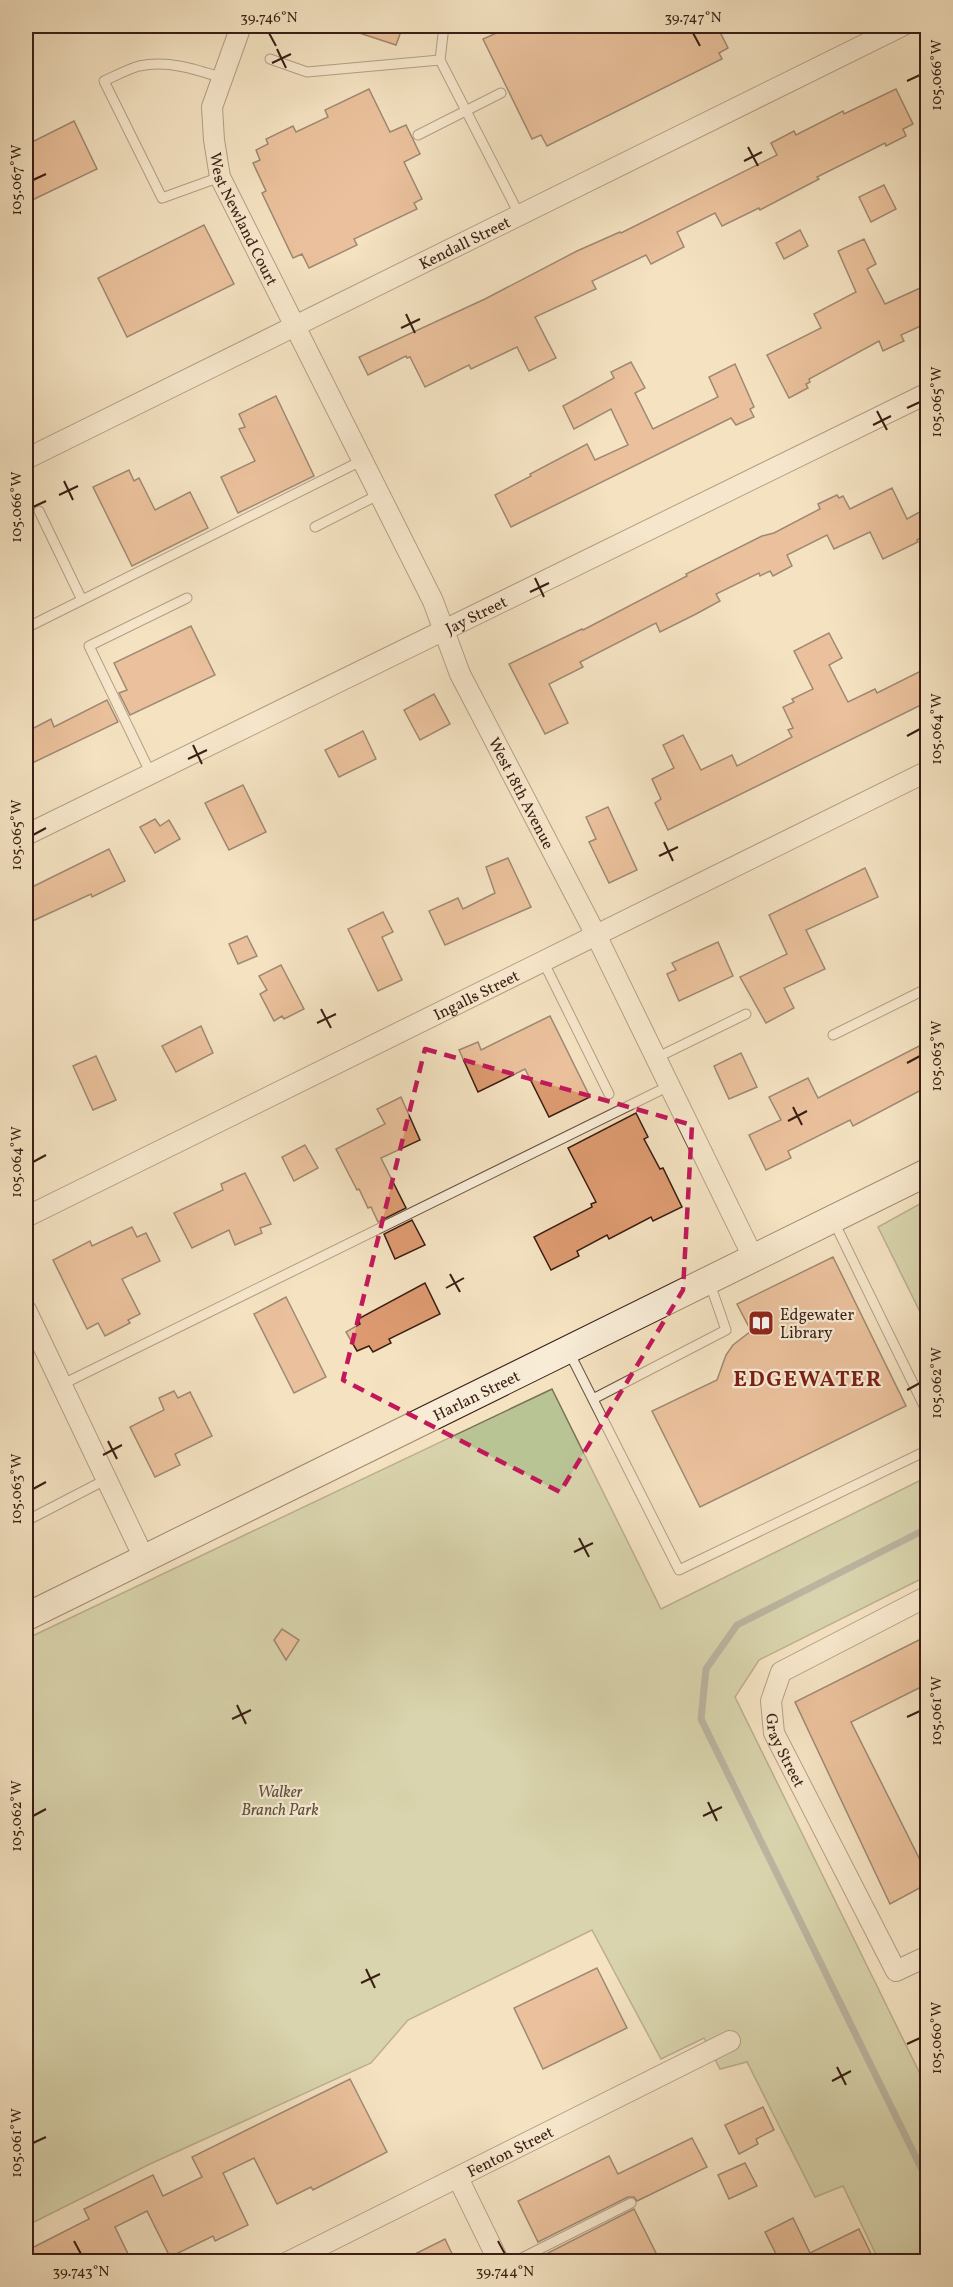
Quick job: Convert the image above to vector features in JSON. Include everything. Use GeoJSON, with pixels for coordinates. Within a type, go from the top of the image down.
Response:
{"type":"FeatureCollection","features":[{"type":"Feature","properties":{"kind":"street"},"geometry":{"type":"LineString","coordinates":[[223,78],[241,26]]}},
{"type":"Feature","properties":{"kind":"street","name":"Kendall Street"},"geometry":{"type":"LineString","coordinates":[[26,459],[902,26]]}},
{"type":"Feature","properties":{"kind":"street","name":"West Newland Court"},"geometry":{"type":"LineString","coordinates":[[223,78],[212,107],[220,177],[296,325]]}},
{"type":"Feature","properties":{"kind":"street","name":"West 18th Avenue"},"geometry":{"type":"LineString","coordinates":[[296,325],[433,601],[459,674],[596,935],[754,1259]]}},
{"type":"Feature","properties":{"kind":"street","name":"Jay Street"},"geometry":{"type":"LineString","coordinates":[[26,836],[927,393]]}},
{"type":"Feature","properties":{"kind":"street","name":"Ingalls Street"},"geometry":{"type":"LineString","coordinates":[[26,1217],[927,771]]}},
{"type":"Feature","properties":{"kind":"street","name":"Harlan Street"},"geometry":{"type":"LineString","coordinates":[[26,1617],[927,1172]]}},
{"type":"Feature","properties":{"kind":"street"},"geometry":{"type":"LineString","coordinates":[[26,1310],[144,1558]]}},
{"type":"Feature","properties":{"kind":"street","name":"Gray Street"},"geometry":{"type":"LineString","coordinates":[[927,1596],[781,1672],[771,1701],[774,1733],[896,1971],[927,1956]]}},
{"type":"Feature","properties":{"kind":"street","name":"Fenton Street"},"geometry":{"type":"LineString","coordinates":[[288,2262],[730,2041]]}},
{"type":"Feature","properties":{"kind":"street"},"geometry":{"type":"LineString","coordinates":[[458,2178],[499,2262]]}},
{"type":"Feature","properties":{"kind":"lane"},"geometry":{"type":"LineString","coordinates":[[444,26],[440,60],[519,214]]}},
{"type":"Feature","properties":{"kind":"lane"},"geometry":{"type":"LineString","coordinates":[[270,60],[307,72],[440,60]]}},
{"type":"Feature","properties":{"kind":"lane"},"geometry":{"type":"LineString","coordinates":[[220,177],[162,198],[104,81],[138,66],[165,63],[223,78]]}},
{"type":"Feature","properties":{"kind":"lane"},"geometry":{"type":"LineString","coordinates":[[418,135],[501,93]]}},
{"type":"Feature","properties":{"kind":"lane"},"geometry":{"type":"LineString","coordinates":[[26,628],[363,460]]}},
{"type":"Feature","properties":{"kind":"lane"},"geometry":{"type":"LineString","coordinates":[[315,527],[380,494]]}},
{"type":"Feature","properties":{"kind":"lane"},"geometry":{"type":"LineString","coordinates":[[39,511],[82,600]]}},
{"type":"Feature","properties":{"kind":"lane"},"geometry":{"type":"LineString","coordinates":[[151,774],[89,646],[187,598]]}},
{"type":"Feature","properties":{"kind":"lane"},"geometry":{"type":"LineString","coordinates":[[543,961],[609,1094]]}},
{"type":"Feature","properties":{"kind":"lane"},"geometry":{"type":"LineString","coordinates":[[833,1035],[927,988]]}},
{"type":"Feature","properties":{"kind":"lane"},"geometry":{"type":"LineString","coordinates":[[656,1058],[746,1014]]}},
{"type":"Feature","properties":{"kind":"lane"},"geometry":{"type":"LineString","coordinates":[[61,1385],[669,1086]]}},
{"type":"Feature","properties":{"kind":"lane"},"geometry":{"type":"LineString","coordinates":[[833,1219],[927,1414]]}},
{"type":"Feature","properties":{"kind":"lane"},"geometry":{"type":"LineString","coordinates":[[593,1399],[726,1330],[709,1281]]}},
{"type":"Feature","properties":{"kind":"lane"},"geometry":{"type":"LineString","coordinates":[[568,1350],[679,1570],[927,1450]]}},
{"type":"Feature","properties":{"kind":"lane"},"geometry":{"type":"LineString","coordinates":[[26,1521],[106,1479]]}},
{"type":"Feature","properties":{"kind":"lane"},"geometry":{"type":"LineString","coordinates":[[514,2262],[631,2203]]}},
{"type":"Feature","properties":{"kind":"highlighted area"},"geometry":{"type":"Polygon","coordinates":[[[425,1049],[692,1125],[683,1290],[560,1492],[343,1380],[425,1049]]]}},
{"type":"Feature","properties":{"kind":"green space"},"geometry":{"type":"Polygon","coordinates":[[[927,1200],[927,1326],[878,1227],[927,1200]]]}},
{"type":"Feature","properties":{"kind":"green space","name":"Walker Branch Park"},"geometry":{"type":"Polygon","coordinates":[[[552,1389],[661,1609],[927,1477],[927,1576],[759,1660],[735,1697],[927,2088],[927,2261],[879,2261],[843,2186],[815,2197],[747,2062],[720,2069],[704,2038],[661,2059],[592,1930],[408,2020],[371,2063],[150,2164],[26,2226],[26,1639],[552,1389]]]}},
{"type":"Feature","properties":{"kind":"building"},"geometry":{"type":"Polygon","coordinates":[[[347,26],[403,26],[396,45],[347,29],[347,26]]]}},
{"type":"Feature","properties":{"kind":"building"},"geometry":{"type":"Polygon","coordinates":[[[512,26],[717,26],[728,48],[719,53],[722,59],[547,146],[541,135],[532,139],[483,39],[512,26]]]}},
{"type":"Feature","properties":{"kind":"building"},"geometry":{"type":"Polygon","coordinates":[[[369,89],[390,132],[406,125],[420,154],[404,162],[422,199],[414,203],[417,209],[354,239],[357,245],[309,268],[302,254],[293,258],[262,193],[266,191],[253,163],[260,160],[256,150],[268,144],[266,139],[293,126],[296,132],[328,117],[325,110],[369,89]]]}},
{"type":"Feature","properties":{"kind":"building"},"geometry":{"type":"Polygon","coordinates":[[[896,89],[913,124],[903,129],[906,136],[886,146],[885,143],[817,177],[819,179],[760,210],[759,208],[722,226],[715,213],[677,232],[684,247],[651,264],[646,255],[592,281],[596,289],[535,317],[556,358],[529,371],[517,347],[471,369],[469,365],[425,387],[410,357],[406,356],[368,375],[359,357],[485,299],[577,251],[621,233],[777,155],[771,143],[794,131],[796,135],[843,111],[844,114],[896,89]]]}},
{"type":"Feature","properties":{"kind":"building"},"geometry":{"type":"Polygon","coordinates":[[[74,121],[97,169],[26,203],[26,145],[74,121]]]}},
{"type":"Feature","properties":{"kind":"building"},"geometry":{"type":"Polygon","coordinates":[[[884,185],[896,209],[871,222],[859,197],[884,185]]]}},
{"type":"Feature","properties":{"kind":"building"},"geometry":{"type":"Polygon","coordinates":[[[204,225],[234,284],[127,337],[98,278],[204,225]]]}},
{"type":"Feature","properties":{"kind":"building"},"geometry":{"type":"Polygon","coordinates":[[[800,230],[808,246],[784,259],[776,243],[800,230]]]}},
{"type":"Feature","properties":{"kind":"building"},"geometry":{"type":"Polygon","coordinates":[[[864,239],[876,264],[867,269],[885,304],[927,285],[927,323],[901,335],[904,341],[883,351],[879,341],[809,379],[810,382],[806,384],[808,388],[789,398],[767,355],[821,328],[814,314],[856,292],[838,251],[864,239]]]}},
{"type":"Feature","properties":{"kind":"building"},"geometry":{"type":"Polygon","coordinates":[[[631,362],[645,388],[635,393],[653,429],[718,397],[709,377],[735,364],[754,407],[750,409],[754,417],[736,425],[731,418],[511,527],[495,495],[587,444],[595,460],[628,445],[611,409],[574,429],[563,406],[614,378],[611,372],[631,362]]]}},
{"type":"Feature","properties":{"kind":"building"},"geometry":{"type":"Polygon","coordinates":[[[276,396],[314,476],[238,513],[221,477],[255,461],[239,429],[245,427],[239,414],[276,396]]]}},
{"type":"Feature","properties":{"kind":"building"},"geometry":{"type":"Polygon","coordinates":[[[129,470],[134,481],[139,478],[155,510],[190,492],[208,528],[132,566],[93,487],[129,470]]]}},
{"type":"Feature","properties":{"kind":"building"},"geometry":{"type":"Polygon","coordinates":[[[892,488],[907,519],[927,508],[927,534],[917,540],[918,542],[883,559],[870,532],[834,549],[827,535],[787,555],[792,566],[773,576],[770,571],[760,576],[759,573],[716,594],[720,601],[660,632],[656,623],[580,662],[583,667],[549,684],[568,723],[545,734],[509,664],[583,630],[762,536],[774,533],[820,509],[818,504],[837,495],[839,498],[843,496],[850,509],[892,488]]]}},
{"type":"Feature","properties":{"kind":"building"},"geometry":{"type":"Polygon","coordinates":[[[191,626],[215,675],[130,715],[119,693],[127,690],[114,663],[191,626]]]}},
{"type":"Feature","properties":{"kind":"building"},"geometry":{"type":"Polygon","coordinates":[[[829,633],[842,658],[829,665],[848,702],[875,689],[877,693],[927,668],[927,702],[668,830],[655,803],[661,799],[652,779],[674,768],[663,745],[683,735],[701,770],[732,755],[737,766],[792,737],[788,730],[793,728],[783,707],[794,702],[792,699],[813,689],[794,651],[829,633]]]}},
{"type":"Feature","properties":{"kind":"building"},"geometry":{"type":"Polygon","coordinates":[[[434,694],[450,724],[420,740],[404,710],[434,694]]]}},
{"type":"Feature","properties":{"kind":"building"},"geometry":{"type":"Polygon","coordinates":[[[107,700],[118,722],[26,766],[26,732],[51,719],[54,727],[107,700]]]}},
{"type":"Feature","properties":{"kind":"building"},"geometry":{"type":"Polygon","coordinates":[[[363,731],[376,759],[339,777],[325,750],[363,731]]]}},
{"type":"Feature","properties":{"kind":"building"},"geometry":{"type":"Polygon","coordinates":[[[243,785],[266,832],[229,850],[205,803],[243,785]]]}},
{"type":"Feature","properties":{"kind":"building"},"geometry":{"type":"Polygon","coordinates":[[[608,807],[637,870],[609,883],[589,842],[596,839],[586,817],[608,807]]]}},
{"type":"Feature","properties":{"kind":"building"},"geometry":{"type":"Polygon","coordinates":[[[155,819],[160,826],[169,820],[180,839],[155,853],[140,827],[155,819]]]}},
{"type":"Feature","properties":{"kind":"building"},"geometry":{"type":"Polygon","coordinates":[[[109,849],[125,881],[26,924],[26,890],[109,849]]]}},
{"type":"Feature","properties":{"kind":"building"},"geometry":{"type":"Polygon","coordinates":[[[508,858],[531,907],[445,945],[429,911],[458,898],[463,909],[495,893],[486,867],[508,858]]]}},
{"type":"Feature","properties":{"kind":"building"},"geometry":{"type":"Polygon","coordinates":[[[865,868],[878,897],[806,930],[825,969],[784,988],[794,1008],[766,1023],[740,977],[787,954],[769,915],[865,868]]]}},
{"type":"Feature","properties":{"kind":"building"},"geometry":{"type":"Polygon","coordinates":[[[383,912],[393,932],[382,937],[402,980],[378,991],[348,929],[383,912]]]}},
{"type":"Feature","properties":{"kind":"building"},"geometry":{"type":"Polygon","coordinates":[[[247,936],[257,956],[238,964],[229,944],[247,936]]]}},
{"type":"Feature","properties":{"kind":"building"},"geometry":{"type":"Polygon","coordinates":[[[718,942],[733,976],[679,1001],[667,974],[676,970],[672,963],[718,942]]]}},
{"type":"Feature","properties":{"kind":"building"},"geometry":{"type":"Polygon","coordinates":[[[281,965],[304,1009],[284,1019],[282,1016],[274,1021],[260,994],[267,990],[259,976],[281,965]]]}},
{"type":"Feature","properties":{"kind":"building"},"geometry":{"type":"Polygon","coordinates":[[[550,1016],[590,1097],[549,1117],[525,1069],[478,1092],[459,1050],[478,1042],[481,1050],[550,1016]]]}},
{"type":"Feature","properties":{"kind":"building"},"geometry":{"type":"Polygon","coordinates":[[[201,1026],[213,1053],[176,1072],[162,1046],[201,1026]]]}},
{"type":"Feature","properties":{"kind":"building"},"geometry":{"type":"Polygon","coordinates":[[[927,1042],[927,1087],[853,1126],[850,1120],[788,1151],[791,1158],[766,1170],[749,1135],[781,1120],[769,1097],[808,1078],[818,1098],[927,1042]]]}},
{"type":"Feature","properties":{"kind":"building"},"geometry":{"type":"Polygon","coordinates":[[[741,1053],[757,1087],[729,1099],[714,1066],[741,1053]]]}},
{"type":"Feature","properties":{"kind":"building"},"geometry":{"type":"Polygon","coordinates":[[[96,1056],[116,1100],[93,1110],[73,1066],[96,1056]]]}},
{"type":"Feature","properties":{"kind":"building"},"geometry":{"type":"Polygon","coordinates":[[[401,1097],[420,1140],[381,1158],[406,1208],[378,1222],[371,1207],[368,1208],[359,1189],[357,1190],[336,1149],[385,1124],[377,1109],[401,1097]]]}},
{"type":"Feature","properties":{"kind":"building"},"geometry":{"type":"Polygon","coordinates":[[[636,1113],[648,1137],[644,1139],[660,1169],[663,1168],[682,1207],[653,1221],[651,1217],[609,1239],[607,1235],[577,1251],[579,1256],[551,1270],[534,1237],[592,1207],[591,1204],[596,1202],[568,1148],[636,1113]]]}},
{"type":"Feature","properties":{"kind":"building"},"geometry":{"type":"Polygon","coordinates":[[[305,1145],[318,1168],[294,1181],[282,1157],[305,1145]]]}},
{"type":"Feature","properties":{"kind":"building"},"geometry":{"type":"Polygon","coordinates":[[[245,1173],[271,1224],[260,1228],[262,1233],[235,1245],[229,1230],[192,1248],[174,1213],[223,1190],[221,1184],[245,1173]]]}},
{"type":"Feature","properties":{"kind":"building"},"geometry":{"type":"Polygon","coordinates":[[[412,1220],[425,1245],[395,1259],[384,1234],[412,1220]]]}},
{"type":"Feature","properties":{"kind":"building"},"geometry":{"type":"Polygon","coordinates":[[[132,1227],[137,1237],[146,1233],[160,1261],[122,1279],[140,1314],[128,1320],[130,1323],[105,1336],[98,1323],[87,1329],[53,1260],[90,1241],[92,1246],[132,1227]]]}},
{"type":"Feature","properties":{"kind":"building"},"geometry":{"type":"Polygon","coordinates":[[[833,1257],[906,1406],[700,1507],[652,1411],[717,1380],[726,1355],[733,1345],[751,1331],[737,1304],[833,1257]]]}},
{"type":"Feature","properties":{"kind":"building"},"geometry":{"type":"Polygon","coordinates":[[[425,1283],[440,1314],[389,1339],[391,1343],[373,1352],[369,1346],[357,1351],[346,1332],[360,1324],[358,1319],[425,1283]]]}},
{"type":"Feature","properties":{"kind":"building"},"geometry":{"type":"Polygon","coordinates":[[[286,1297],[326,1377],[294,1393],[254,1314],[286,1297]]]}},
{"type":"Feature","properties":{"kind":"building"},"geometry":{"type":"Polygon","coordinates":[[[174,1391],[178,1398],[190,1392],[212,1436],[175,1454],[180,1465],[155,1477],[130,1427],[164,1410],[159,1398],[174,1391]]]}},
{"type":"Feature","properties":{"kind":"building"},"geometry":{"type":"Polygon","coordinates":[[[282,1629],[299,1640],[286,1660],[274,1640],[282,1629]]]}},
{"type":"Feature","properties":{"kind":"building"},"geometry":{"type":"Polygon","coordinates":[[[927,1636],[927,1684],[851,1722],[927,1874],[927,1884],[890,1904],[795,1702],[927,1636]]]}},
{"type":"Feature","properties":{"kind":"building"},"geometry":{"type":"Polygon","coordinates":[[[597,1968],[627,2028],[543,2069],[514,2008],[597,1968]]]}},
{"type":"Feature","properties":{"kind":"building"},"geometry":{"type":"Polygon","coordinates":[[[350,2079],[387,2152],[313,2190],[311,2187],[277,2204],[254,2158],[223,2173],[248,2225],[215,2241],[213,2236],[170,2257],[147,2211],[115,2227],[132,2262],[26,2262],[26,2251],[89,2219],[84,2209],[153,2175],[163,2196],[202,2177],[192,2157],[350,2079]]]}},
{"type":"Feature","properties":{"kind":"building"},"geometry":{"type":"Polygon","coordinates":[[[763,2107],[774,2130],[756,2139],[758,2144],[739,2154],[725,2125],[763,2107]]]}},
{"type":"Feature","properties":{"kind":"building"},"geometry":{"type":"Polygon","coordinates":[[[692,2138],[707,2167],[637,2201],[634,2197],[628,2197],[538,2242],[518,2201],[609,2156],[618,2174],[692,2138]]]}},
{"type":"Feature","properties":{"kind":"building"},"geometry":{"type":"Polygon","coordinates":[[[745,2163],[757,2186],[729,2199],[718,2175],[745,2163]]]}},
{"type":"Feature","properties":{"kind":"building"},"geometry":{"type":"Polygon","coordinates":[[[634,2209],[656,2253],[639,2262],[547,2262],[544,2255],[634,2209]]]}},
{"type":"Feature","properties":{"kind":"building"},"geometry":{"type":"Polygon","coordinates":[[[793,2218],[810,2253],[859,2229],[875,2262],[780,2262],[765,2232],[793,2218]]]}},
{"type":"Feature","properties":{"kind":"building"},"geometry":{"type":"Polygon","coordinates":[[[445,2239],[456,2262],[399,2262],[445,2239]]]}},
{"type":"Feature","properties":{"kind":"waterway"},"geometry":{"type":"LineString","coordinates":[[928,1528],[737,1625],[706,1669],[701,1719],[928,2182]]}},
{"type":"Feature","properties":{"kind":"place","name":"Edgewater Library"},"geometry":{"type":"Point","coordinates":[761,1323]}},
{"type":"Feature","properties":{"kind":"district","name":"EDGEWATER"},"geometry":{"type":"Point","coordinates":[808,1378]}}]}
